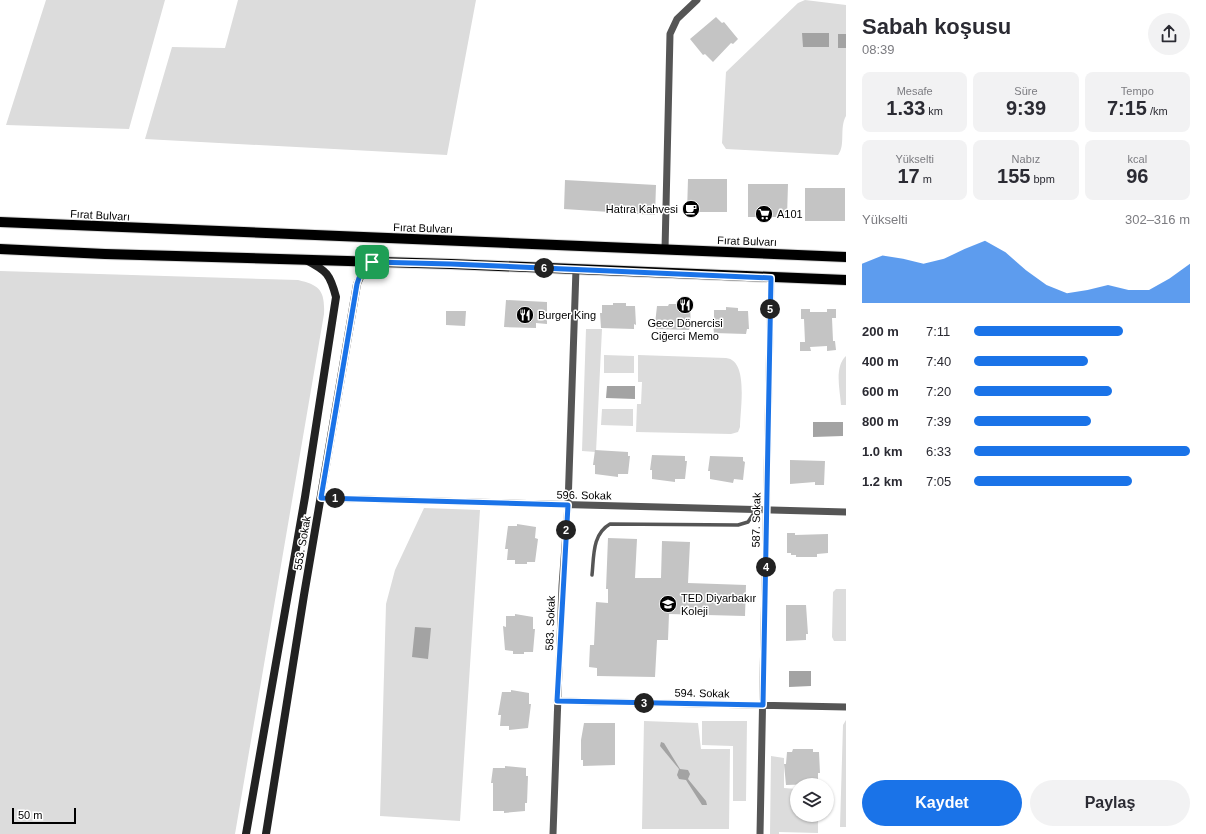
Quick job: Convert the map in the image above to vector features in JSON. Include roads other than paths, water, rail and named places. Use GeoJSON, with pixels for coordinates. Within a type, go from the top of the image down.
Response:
{"type":"FeatureCollection","features":[{"type":"Feature","properties":{"kind":"main road","name":"Fırat Bulvarı"},"geometry":{"type":"LineString","coordinates":[[0,222],[665,250],[846,256]]}},
{"type":"Feature","properties":{"kind":"main road"},"geometry":{"type":"LineString","coordinates":[[0,250],[305,259],[846,280]]}},
{"type":"Feature","properties":{"kind":"main road"},"geometry":{"type":"LineString","coordinates":[[246,834],[305,498],[336,297],[331,279],[321,268],[305,259]]}},
{"type":"Feature","properties":{"kind":"main road","name":"553. Sokak"},"geometry":{"type":"LineString","coordinates":[[266,834],[304,595],[357,284],[360,275],[372,262]]}},
{"type":"Feature","properties":{"kind":"street"},"geometry":{"type":"LineString","coordinates":[[665,250],[670,34],[677,19],[697,0]]}},
{"type":"Feature","properties":{"kind":"street","name":"583. Sokak"},"geometry":{"type":"LineString","coordinates":[[553,834],[557,701],[568,505],[576,269]]}},
{"type":"Feature","properties":{"kind":"street","name":"587. Sokak"},"geometry":{"type":"LineString","coordinates":[[760,834],[768,510],[771,278]]}},
{"type":"Feature","properties":{"kind":"street","name":"596. Sokak"},"geometry":{"type":"LineString","coordinates":[[321,498],[846,512]]}},
{"type":"Feature","properties":{"kind":"street","name":"594. Sokak"},"geometry":{"type":"LineString","coordinates":[[557,701],[846,707]]}},
{"type":"Feature","properties":{"kind":"lane"},"geometry":{"type":"LineString","coordinates":[[592,575],[596,538],[603,528],[610,524],[738,525],[748,522],[756,510]]}},
{"type":"Feature","properties":{"kind":"place","name":"Hatıra Kahvesi"},"geometry":{"type":"Point","coordinates":[691,209]}},
{"type":"Feature","properties":{"kind":"place","name":"A101"},"geometry":{"type":"Point","coordinates":[764,214]}},
{"type":"Feature","properties":{"kind":"place","name":"Gece Dönercisi Ciğerci Memo"},"geometry":{"type":"Point","coordinates":[685,305]}},
{"type":"Feature","properties":{"kind":"place","name":"Burger King"},"geometry":{"type":"Point","coordinates":[525,315]}},
{"type":"Feature","properties":{"kind":"place","name":"TED Diyarbakır Koleji"},"geometry":{"type":"Point","coordinates":[668,604]}}]}
